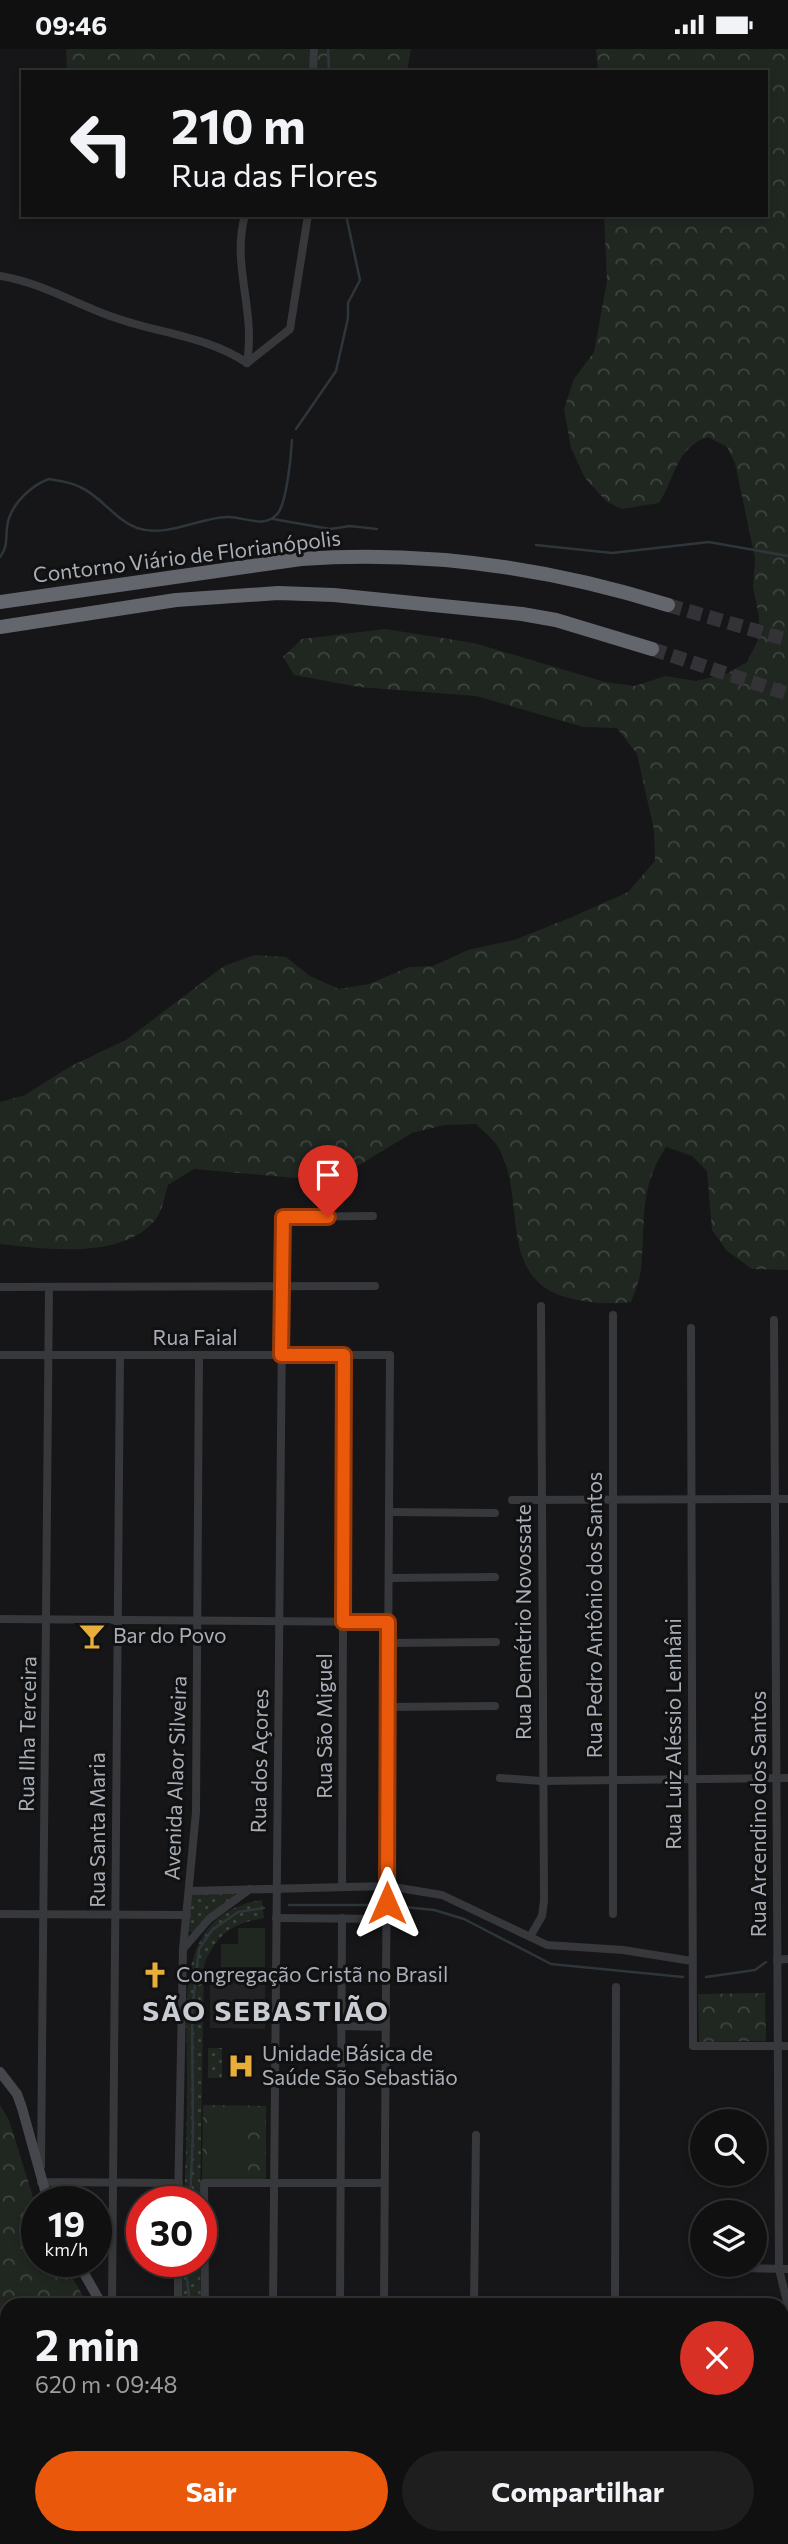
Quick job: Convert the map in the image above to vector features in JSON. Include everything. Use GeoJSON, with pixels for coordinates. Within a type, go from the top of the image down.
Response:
{"type":"FeatureCollection","features":[{"type":"Feature","properties":{"kind":"highway","name":"Contorno Viário de Florianópolis"},"geometry":{"type":"LineString","coordinates":[[0,603],[301,559],[342,556],[481,563],[601,585],[668,605]]}},
{"type":"Feature","properties":{"kind":"highway","name":"Contorno Viário de Florianópolis"},"geometry":{"type":"LineString","coordinates":[[0,627],[176,600],[301,593],[522,614],[556,620],[652,649]]}},
{"type":"Feature","properties":{"kind":"street"},"geometry":{"type":"LineString","coordinates":[[313,70],[314,49]]}},
{"type":"Feature","properties":{"kind":"street"},"geometry":{"type":"LineString","coordinates":[[245,217],[238,246],[251,317],[247,363]]}},
{"type":"Feature","properties":{"kind":"street"},"geometry":{"type":"LineString","coordinates":[[247,363],[290,329],[308,217]]}},
{"type":"Feature","properties":{"kind":"street"},"geometry":{"type":"LineString","coordinates":[[0,275],[19,279],[111,317],[225,350],[247,363]]}},
{"type":"Feature","properties":{"kind":"street","name":"Rua dos Açores"},"geometry":{"type":"LineString","coordinates":[[273,2298],[283,1217],[373,1216]]}},
{"type":"Feature","properties":{"kind":"street"},"geometry":{"type":"LineString","coordinates":[[0,1287],[375,1286]]}},
{"type":"Feature","properties":{"kind":"street","name":"Rua Ilha Terceira"},"geometry":{"type":"LineString","coordinates":[[41,2182],[49,1287]]}},
{"type":"Feature","properties":{"kind":"street","name":"Rua Demétrio Novossate"},"geometry":{"type":"LineString","coordinates":[[531,1935],[542,1916],[544,1901],[541,1781],[541,1306]]}},
{"type":"Feature","properties":{"kind":"street","name":"Rua Pedro Antônio dos Santos"},"geometry":{"type":"LineString","coordinates":[[612,1315],[613,1915]]}},
{"type":"Feature","properties":{"kind":"street","name":"Rua Arcendino dos Santos"},"geometry":{"type":"LineString","coordinates":[[774,1321],[778,2046],[783,2269],[787,2298]]}},
{"type":"Feature","properties":{"kind":"street","name":"Rua Luiz Aléssio Lenhâni"},"geometry":{"type":"LineString","coordinates":[[691,1328],[693,2046],[788,2046]]}},
{"type":"Feature","properties":{"kind":"street","name":"Rua Faial"},"geometry":{"type":"LineString","coordinates":[[0,1355],[390,1355],[389,1512]]}},
{"type":"Feature","properties":{"kind":"street","name":"Rua Santa Maria"},"geometry":{"type":"LineString","coordinates":[[112,2298],[120,1355]]}},
{"type":"Feature","properties":{"kind":"street","name":"Avenida Alaor Silveira"},"geometry":{"type":"LineString","coordinates":[[179,2186],[183,1949],[196,1812],[199,1355]]}},
{"type":"Feature","properties":{"kind":"street","name":"Rua São Miguel"},"geometry":{"type":"LineString","coordinates":[[342,1887],[344,1355]]}},
{"type":"Feature","properties":{"kind":"street"},"geometry":{"type":"LineString","coordinates":[[512,1500],[788,1499]]}},
{"type":"Feature","properties":{"kind":"street"},"geometry":{"type":"LineString","coordinates":[[384,2298],[389,1512],[495,1513]]}},
{"type":"Feature","properties":{"kind":"street"},"geometry":{"type":"LineString","coordinates":[[389,1578],[495,1577]]}},
{"type":"Feature","properties":{"kind":"street"},"geometry":{"type":"LineString","coordinates":[[0,1619],[388,1622]]}},
{"type":"Feature","properties":{"kind":"street"},"geometry":{"type":"LineString","coordinates":[[388,1643],[496,1642]]}},
{"type":"Feature","properties":{"kind":"street"},"geometry":{"type":"LineString","coordinates":[[388,1707],[495,1706]]}},
{"type":"Feature","properties":{"kind":"street"},"geometry":{"type":"LineString","coordinates":[[500,1778],[541,1781],[788,1778]]}},
{"type":"Feature","properties":{"kind":"street"},"geometry":{"type":"LineString","coordinates":[[190,1891],[387,1886],[442,1895],[468,1905],[547,1945],[623,1950],[692,1961]]}},
{"type":"Feature","properties":{"kind":"street"},"geometry":{"type":"LineString","coordinates":[[183,1949],[209,1919],[250,1889]]}},
{"type":"Feature","properties":{"kind":"street"},"geometry":{"type":"LineString","coordinates":[[0,1914],[187,1915]]}},
{"type":"Feature","properties":{"kind":"street"},"geometry":{"type":"LineString","coordinates":[[276,1918],[386,1919]]}},
{"type":"Feature","properties":{"kind":"street"},"geometry":{"type":"LineString","coordinates":[[340,2298],[342,1918]]}},
{"type":"Feature","properties":{"kind":"street"},"geometry":{"type":"LineString","coordinates":[[777,1943],[788,1943]]}},
{"type":"Feature","properties":{"kind":"street"},"geometry":{"type":"LineString","coordinates":[[777,1960],[788,1959]]}},
{"type":"Feature","properties":{"kind":"street"},"geometry":{"type":"LineString","coordinates":[[615,2298],[617,1987]]}},
{"type":"Feature","properties":{"kind":"street"},"geometry":{"type":"LineString","coordinates":[[341,2027],[386,2027]]}},
{"type":"Feature","properties":{"kind":"street"},"geometry":{"type":"LineString","coordinates":[[0,2072],[17,2094],[42,2186]]}},
{"type":"Feature","properties":{"kind":"street"},"geometry":{"type":"LineString","coordinates":[[474,2298],[476,2135]]}},
{"type":"Feature","properties":{"kind":"street"},"geometry":{"type":"LineString","coordinates":[[41,2182],[179,2183]]}},
{"type":"Feature","properties":{"kind":"street"},"geometry":{"type":"LineString","coordinates":[[205,2298],[204,2183],[384,2183]]}},
{"type":"Feature","properties":{"kind":"street"},"geometry":{"type":"LineString","coordinates":[[87,2277],[98,2298]]}},
{"type":"Feature","properties":{"kind":"street"},"geometry":{"type":"LineString","coordinates":[[178,2277],[178,2298]]}},
{"type":"Feature","properties":{"kind":"shaded area"},"geometry":{"type":"Polygon","coordinates":[[[210,1970],[265,1970],[265,2029],[210,2028],[210,1970]]]}},
{"type":"Feature","properties":{"kind":"green space"},"geometry":{"type":"Polygon","coordinates":[[[66,49],[411,49],[407,70],[67,70],[66,49]]]}},
{"type":"Feature","properties":{"kind":"green space"},"geometry":{"type":"Polygon","coordinates":[[[596,49],[788,49],[788,1270],[752,1269],[727,1251],[712,1230],[707,1171],[692,1156],[666,1147],[651,1177],[647,1192],[640,1273],[631,1302],[596,1303],[562,1296],[542,1285],[529,1270],[516,1232],[506,1167],[496,1144],[476,1124],[444,1125],[412,1133],[356,1167],[326,1174],[295,1178],[194,1169],[168,1185],[160,1213],[144,1230],[127,1240],[107,1246],[62,1249],[0,1244],[0,1102],[25,1095],[69,1067],[126,1040],[224,966],[254,955],[286,957],[310,976],[339,989],[369,984],[409,967],[433,966],[468,950],[514,940],[572,917],[628,892],[655,861],[654,830],[637,754],[617,728],[583,727],[476,696],[359,687],[294,675],[283,657],[302,639],[385,629],[474,643],[605,682],[635,686],[665,676],[696,681],[726,674],[747,662],[758,640],[759,616],[753,587],[755,558],[735,463],[727,447],[708,437],[697,442],[682,456],[659,503],[622,509],[607,502],[585,478],[571,448],[564,409],[574,379],[594,352],[607,281],[604,217],[768,217],[768,70],[598,70],[596,49]]]}},
{"type":"Feature","properties":{"kind":"green space"},"geometry":{"type":"Polygon","coordinates":[[[233,1893],[235,1896],[204,1919],[194,1932],[187,1932],[192,1894],[233,1893]]]}},
{"type":"Feature","properties":{"kind":"green space"},"geometry":{"type":"Polygon","coordinates":[[[262,1900],[264,1918],[243,1923],[227,1932],[214,1946],[204,1965],[200,2186],[184,2186],[186,2024],[191,1969],[199,1945],[212,1924],[233,1909],[262,1900]]]}},
{"type":"Feature","properties":{"kind":"green space"},"geometry":{"type":"Polygon","coordinates":[[[238,1928],[265,1928],[265,1967],[221,1967],[221,1944],[238,1944],[238,1928]]]}},
{"type":"Feature","properties":{"kind":"green space"},"geometry":{"type":"Polygon","coordinates":[[[765,1993],[766,2041],[699,2042],[698,1994],[765,1993]]]}},
{"type":"Feature","properties":{"kind":"green space"},"geometry":{"type":"Polygon","coordinates":[[[208,2048],[222,2048],[222,2078],[208,2078],[208,2048]]]}},
{"type":"Feature","properties":{"kind":"green space"},"geometry":{"type":"Polygon","coordinates":[[[0,2105],[9,2120],[30,2186],[21,2186],[21,2277],[72,2277],[84,2298],[0,2298],[0,2105]]]}},
{"type":"Feature","properties":{"kind":"green space"},"geometry":{"type":"Polygon","coordinates":[[[203,2105],[266,2106],[266,2180],[202,2179],[203,2105]]]}},
{"type":"Feature","properties":{"kind":"green space"},"geometry":{"type":"Polygon","coordinates":[[[207,2109],[242,2110],[242,2171],[207,2171],[207,2109]]]}},
{"type":"Feature","properties":{"kind":"green space"},"geometry":{"type":"Polygon","coordinates":[[[182,2277],[200,2277],[201,2298],[182,2298],[182,2277]]]}},
{"type":"Feature","properties":{"kind":"waterway"},"geometry":{"type":"LineString","coordinates":[[328,49],[329,70]]}},
{"type":"Feature","properties":{"kind":"waterway"},"geometry":{"type":"LineString","coordinates":[[296,429],[336,371],[348,318],[348,303],[360,280],[346,217]]}},
{"type":"Feature","properties":{"kind":"waterway"},"geometry":{"type":"LineString","coordinates":[[0,557],[5,548],[9,518],[15,506],[30,489],[49,479],[88,491],[137,528],[159,531],[227,517],[267,521],[278,513],[284,499],[292,440]]}},
{"type":"Feature","properties":{"kind":"waterway"},"geometry":{"type":"LineString","coordinates":[[273,519],[330,529],[350,526],[377,529]]}},
{"type":"Feature","properties":{"kind":"waterway"},"geometry":{"type":"LineString","coordinates":[[536,545],[612,553],[709,542],[788,556]]}},
{"type":"Feature","properties":{"kind":"waterway"},"geometry":{"type":"LineString","coordinates":[[289,1905],[375,1905]]}},
{"type":"Feature","properties":{"kind":"waterway"},"geometry":{"type":"LineString","coordinates":[[394,1906],[434,1910],[464,1919],[551,1964],[683,1977]]}},
{"type":"Feature","properties":{"kind":"waterway"},"geometry":{"type":"LineString","coordinates":[[191,2186],[192,2011],[199,1949],[212,1930],[238,1912],[264,1908]]}},
{"type":"Feature","properties":{"kind":"waterway"},"geometry":{"type":"LineString","coordinates":[[706,1977],[755,1970],[766,1962]]}},
{"type":"Feature","properties":{"kind":"waterway"},"geometry":{"type":"LineString","coordinates":[[187,2277],[189,2298]]}},
{"type":"Feature","properties":{"kind":"tunnel"},"geometry":{"type":"LineString","coordinates":[[668,605],[788,640]]}},
{"type":"Feature","properties":{"kind":"tunnel"},"geometry":{"type":"LineString","coordinates":[[652,649],[788,694]]}},
{"type":"Feature","properties":{"kind":"place","name":"Bar do Povo"},"geometry":{"type":"Point","coordinates":[92,1636]}},
{"type":"Feature","properties":{"kind":"place","name":"Congregação Cristã no Brasil"},"geometry":{"type":"Point","coordinates":[155,1975]}},
{"type":"Feature","properties":{"kind":"place","name":"Unidade Básica de Saúde São Sebastião"},"geometry":{"type":"Point","coordinates":[241,2066]}},
{"type":"Feature","properties":{"kind":"district","name":"SÃO SEBASTIÃO"},"geometry":{"type":"Point","coordinates":[266,2011]}},
{"type":"Feature","properties":{"kind":"route"},"geometry":{"type":"LineString","coordinates":[[328,1217],[283,1217],[281,1355],[344,1355],[343,1622],[388,1622],[387,1903]]}}]}
